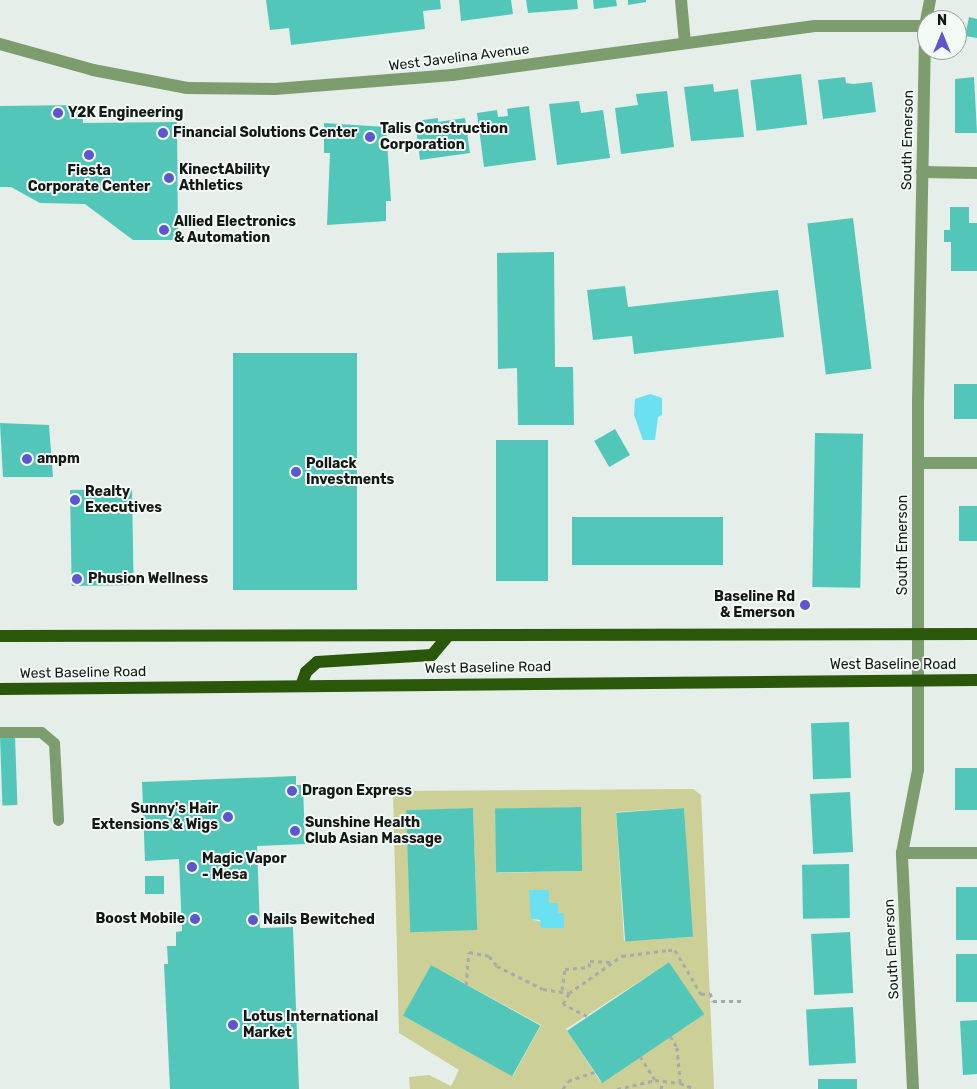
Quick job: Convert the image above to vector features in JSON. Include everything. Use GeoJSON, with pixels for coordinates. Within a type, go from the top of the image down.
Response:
{"type":"FeatureCollection","features":[{"type":"Feature","properties":{"kind":"main road"},"geometry":{"type":"LineString","coordinates":[[0,636],[977,634]]}},
{"type":"Feature","properties":{"kind":"main road"},"geometry":{"type":"LineString","coordinates":[[302,686],[306,672],[317,662],[432,655],[448,636]]}},
{"type":"Feature","properties":{"kind":"main road","name":"West Baseline Road"},"geometry":{"type":"LineString","coordinates":[[0,689],[977,680]]}},
{"type":"Feature","properties":{"kind":"street"},"geometry":{"type":"LineString","coordinates":[[681,0],[685,44]]}},
{"type":"Feature","properties":{"kind":"street","name":"West Javelina Avenue"},"geometry":{"type":"LineString","coordinates":[[0,44],[93,70],[187,88],[274,89],[392,82],[842,24],[917,26]]}},
{"type":"Feature","properties":{"kind":"street","name":"South Emerson"},"geometry":{"type":"LineString","coordinates":[[913,1089],[902,853],[918,770],[917,634],[924,60]]}},
{"type":"Feature","properties":{"kind":"street"},"geometry":{"type":"LineString","coordinates":[[922,172],[977,173]]}},
{"type":"Feature","properties":{"kind":"street"},"geometry":{"type":"LineString","coordinates":[[919,463],[977,463]]}},
{"type":"Feature","properties":{"kind":"street"},"geometry":{"type":"LineString","coordinates":[[902,853],[977,853]]}},
{"type":"Feature","properties":{"kind":"lane"},"geometry":{"type":"LineString","coordinates":[[0,732],[41,732],[54,743],[58,820]]}},
{"type":"Feature","properties":{"kind":"path"},"geometry":{"type":"LineString","coordinates":[[587,1016],[563,1004],[569,993],[622,956],[675,950],[701,994],[710,993],[712,1001],[742,1000]]}},
{"type":"Feature","properties":{"kind":"path"},"geometry":{"type":"LineString","coordinates":[[466,985],[469,952],[489,956],[497,966],[543,990],[562,990],[569,993]]}},
{"type":"Feature","properties":{"kind":"path"},"geometry":{"type":"LineString","coordinates":[[562,990],[565,969],[589,967],[590,961],[613,962]]}},
{"type":"Feature","properties":{"kind":"path"},"geometry":{"type":"LineString","coordinates":[[670,1036],[677,1046],[680,1083]]}},
{"type":"Feature","properties":{"kind":"path"},"geometry":{"type":"LineString","coordinates":[[640,1056],[654,1080]]}},
{"type":"Feature","properties":{"kind":"path"},"geometry":{"type":"LineString","coordinates":[[563,1089],[568,1081],[594,1072]]}},
{"type":"Feature","properties":{"kind":"path"},"geometry":{"type":"LineString","coordinates":[[617,1089],[654,1080],[680,1083],[695,1089]]}},
{"type":"Feature","properties":{"kind":"path"},"geometry":{"type":"LineString","coordinates":[[660,1089],[663,1081]]}},
{"type":"Feature","properties":{"kind":"green space"},"geometry":{"type":"Polygon","coordinates":[[[693,789],[701,795],[714,1089],[410,1089],[409,1077],[429,1075],[451,1086],[459,1070],[399,1033],[393,791],[693,789]],[[580,807],[495,809],[497,873],[582,871],[580,807]],[[473,808],[406,811],[411,932],[477,929],[473,808]],[[684,808],[616,812],[624,941],[692,937],[684,808]],[[549,890],[531,919],[541,922],[558,913],[549,903],[549,890]],[[669,962],[566,1029],[600,1081],[703,1014],[669,962]],[[431,965],[403,1016],[513,1076],[541,1025],[431,965]]]}},
{"type":"Feature","properties":{"kind":"water"},"geometry":{"type":"Polygon","coordinates":[[[650,394],[662,398],[662,415],[658,417],[655,440],[643,440],[634,415],[635,399],[650,394]]]}},
{"type":"Feature","properties":{"kind":"water"},"geometry":{"type":"Polygon","coordinates":[[[529,890],[549,890],[549,903],[558,903],[558,913],[564,913],[564,928],[541,928],[540,920],[531,919],[529,890]]]}},
{"type":"Feature","properties":{"kind":"building"},"geometry":{"type":"Polygon","coordinates":[[[266,0],[440,0],[441,9],[423,11],[425,29],[291,45],[289,28],[270,30],[266,0]]]}},
{"type":"Feature","properties":{"kind":"building"},"geometry":{"type":"Polygon","coordinates":[[[459,0],[511,0],[513,14],[461,21],[459,0]]]}},
{"type":"Feature","properties":{"kind":"building"},"geometry":{"type":"Polygon","coordinates":[[[526,0],[577,0],[578,9],[528,13],[526,0]]]}},
{"type":"Feature","properties":{"kind":"building"},"geometry":{"type":"Polygon","coordinates":[[[593,0],[616,0],[617,6],[594,9],[593,0]]]}},
{"type":"Feature","properties":{"kind":"building"},"geometry":{"type":"Polygon","coordinates":[[[628,0],[646,0],[646,2],[628,5],[628,0]]]}},
{"type":"Feature","properties":{"kind":"building"},"geometry":{"type":"Polygon","coordinates":[[[969,17],[977,19],[977,38],[967,36],[969,17]]]}},
{"type":"Feature","properties":{"kind":"building"},"geometry":{"type":"Polygon","coordinates":[[[801,74],[807,125],[757,131],[750,80],[801,74]]]}},
{"type":"Feature","properties":{"kind":"building"},"geometry":{"type":"Polygon","coordinates":[[[845,77],[846,83],[872,82],[876,112],[823,119],[818,80],[845,77]]]}},
{"type":"Feature","properties":{"kind":"building"},"geometry":{"type":"Polygon","coordinates":[[[974,77],[977,133],[955,133],[955,79],[974,77]]]}},
{"type":"Feature","properties":{"kind":"building"},"geometry":{"type":"Polygon","coordinates":[[[713,84],[714,92],[738,89],[744,137],[691,141],[684,87],[713,84]]]}},
{"type":"Feature","properties":{"kind":"building"},"geometry":{"type":"Polygon","coordinates":[[[667,91],[674,147],[621,154],[615,108],[638,105],[636,94],[667,91]]]}},
{"type":"Feature","properties":{"kind":"building"},"geometry":{"type":"Polygon","coordinates":[[[579,101],[581,113],[603,110],[610,158],[557,165],[549,104],[579,101]]]}},
{"type":"Feature","properties":{"kind":"building","name":"Fiesta Corporate Center"},"geometry":{"type":"Polygon","coordinates":[[[82,105],[83,123],[177,122],[178,240],[133,240],[85,204],[40,203],[11,187],[0,187],[0,106],[82,105]]]}},
{"type":"Feature","properties":{"kind":"building"},"geometry":{"type":"Polygon","coordinates":[[[529,106],[536,160],[484,167],[477,113],[497,110],[498,117],[508,116],[507,109],[529,106]]]}},
{"type":"Feature","properties":{"kind":"building"},"geometry":{"type":"Polygon","coordinates":[[[438,118],[438,122],[465,118],[470,153],[420,160],[415,121],[438,118]]]}},
{"type":"Feature","properties":{"kind":"building"},"geometry":{"type":"Polygon","coordinates":[[[324,123],[386,127],[391,201],[386,201],[386,221],[327,225],[330,153],[324,153],[324,123]]]}},
{"type":"Feature","properties":{"kind":"building"},"geometry":{"type":"Polygon","coordinates":[[[950,207],[969,207],[969,223],[977,223],[977,271],[951,271],[951,242],[944,242],[944,230],[950,230],[950,207]]]}},
{"type":"Feature","properties":{"kind":"building"},"geometry":{"type":"Polygon","coordinates":[[[853,218],[872,369],[826,374],[807,224],[853,218]]]}},
{"type":"Feature","properties":{"kind":"building"},"geometry":{"type":"Polygon","coordinates":[[[554,252],[555,367],[573,367],[574,425],[518,425],[517,368],[498,369],[497,253],[554,252]]]}},
{"type":"Feature","properties":{"kind":"building"},"geometry":{"type":"Polygon","coordinates":[[[625,286],[628,307],[778,290],[784,337],[634,354],[632,336],[593,340],[587,290],[625,286]]]}},
{"type":"Feature","properties":{"kind":"building","name":"Pollack Investments"},"geometry":{"type":"Polygon","coordinates":[[[233,353],[357,353],[357,590],[233,590],[233,353]]]}},
{"type":"Feature","properties":{"kind":"building"},"geometry":{"type":"Polygon","coordinates":[[[954,384],[977,384],[977,419],[954,419],[954,384]]]}},
{"type":"Feature","properties":{"kind":"building","name":"ampm"},"geometry":{"type":"Polygon","coordinates":[[[0,423],[49,425],[53,477],[3,477],[0,423]]]}},
{"type":"Feature","properties":{"kind":"building"},"geometry":{"type":"Polygon","coordinates":[[[615,429],[630,455],[609,467],[594,441],[615,429]]]}},
{"type":"Feature","properties":{"kind":"building"},"geometry":{"type":"Polygon","coordinates":[[[815,433],[863,434],[860,588],[812,587],[815,433]]]}},
{"type":"Feature","properties":{"kind":"building"},"geometry":{"type":"Polygon","coordinates":[[[496,440],[548,440],[548,581],[496,581],[496,440]]]}},
{"type":"Feature","properties":{"kind":"building"},"geometry":{"type":"Polygon","coordinates":[[[132,489],[134,585],[72,586],[70,490],[132,489]]]}},
{"type":"Feature","properties":{"kind":"building"},"geometry":{"type":"Polygon","coordinates":[[[959,506],[977,506],[977,541],[959,541],[959,506]]]}},
{"type":"Feature","properties":{"kind":"building"},"geometry":{"type":"Polygon","coordinates":[[[572,517],[723,517],[723,565],[572,565],[572,517]]]}},
{"type":"Feature","properties":{"kind":"building"},"geometry":{"type":"Polygon","coordinates":[[[849,722],[851,778],[813,779],[811,723],[849,722]]]}},
{"type":"Feature","properties":{"kind":"building"},"geometry":{"type":"Polygon","coordinates":[[[15,736],[17,805],[2,805],[0,737],[15,736]]]}},
{"type":"Feature","properties":{"kind":"building"},"geometry":{"type":"Polygon","coordinates":[[[955,768],[977,768],[977,810],[955,810],[955,768]]]}},
{"type":"Feature","properties":{"kind":"building"},"geometry":{"type":"Polygon","coordinates":[[[296,776],[296,785],[303,785],[305,844],[257,846],[260,928],[293,927],[299,1089],[170,1089],[164,964],[168,964],[167,946],[176,946],[176,932],[182,931],[179,859],[145,861],[142,782],[296,776]]]}},
{"type":"Feature","properties":{"kind":"building"},"geometry":{"type":"Polygon","coordinates":[[[850,792],[853,852],[813,854],[810,794],[850,792]]]}},
{"type":"Feature","properties":{"kind":"building"},"geometry":{"type":"Polygon","coordinates":[[[581,807],[582,871],[496,872],[495,809],[581,807]]]}},
{"type":"Feature","properties":{"kind":"building"},"geometry":{"type":"Polygon","coordinates":[[[473,808],[477,930],[410,932],[406,810],[473,808]]]}},
{"type":"Feature","properties":{"kind":"building"},"geometry":{"type":"Polygon","coordinates":[[[684,808],[693,937],[625,941],[616,813],[684,808]]]}},
{"type":"Feature","properties":{"kind":"building"},"geometry":{"type":"Polygon","coordinates":[[[849,864],[850,918],[803,919],[802,865],[849,864]]]}},
{"type":"Feature","properties":{"kind":"building"},"geometry":{"type":"Polygon","coordinates":[[[145,876],[164,876],[164,894],[145,894],[145,876]]]}},
{"type":"Feature","properties":{"kind":"building"},"geometry":{"type":"Polygon","coordinates":[[[956,887],[977,887],[977,940],[956,940],[956,887]]]}},
{"type":"Feature","properties":{"kind":"building"},"geometry":{"type":"Polygon","coordinates":[[[850,932],[853,993],[814,995],[811,934],[850,932]]]}},
{"type":"Feature","properties":{"kind":"building"},"geometry":{"type":"Polygon","coordinates":[[[956,954],[977,954],[977,1002],[956,1002],[956,954]]]}},
{"type":"Feature","properties":{"kind":"building"},"geometry":{"type":"Polygon","coordinates":[[[669,962],[704,1014],[602,1083],[567,1031],[669,962]]]}},
{"type":"Feature","properties":{"kind":"building"},"geometry":{"type":"Polygon","coordinates":[[[431,965],[540,1026],[512,1076],[403,1016],[431,965]]]}},
{"type":"Feature","properties":{"kind":"building"},"geometry":{"type":"Polygon","coordinates":[[[853,1007],[856,1063],[809,1065],[806,1009],[853,1007]]]}},
{"type":"Feature","properties":{"kind":"building"},"geometry":{"type":"Polygon","coordinates":[[[977,1020],[977,1074],[963,1075],[960,1021],[977,1020]]]}},
{"type":"Feature","properties":{"kind":"building"},"geometry":{"type":"Polygon","coordinates":[[[818,1079],[857,1079],[857,1089],[818,1089],[818,1079]]]}},
{"type":"Feature","properties":{"kind":"place","name":"Y2K Engineering"},"geometry":{"type":"Point","coordinates":[58,113]}},
{"type":"Feature","properties":{"kind":"place","name":"Financial Solutions Center"},"geometry":{"type":"Point","coordinates":[163,133]}},
{"type":"Feature","properties":{"kind":"place","name":"Talis Construction Corporation"},"geometry":{"type":"Point","coordinates":[370,137]}},
{"type":"Feature","properties":{"kind":"place","name":"Fiesta Corporate Center"},"geometry":{"type":"Point","coordinates":[89,155]}},
{"type":"Feature","properties":{"kind":"place","name":"KinectAbility Athletics"},"geometry":{"type":"Point","coordinates":[169,178]}},
{"type":"Feature","properties":{"kind":"place","name":"Allied Electronics & Automation"},"geometry":{"type":"Point","coordinates":[164,230]}},
{"type":"Feature","properties":{"kind":"place","name":"ampm"},"geometry":{"type":"Point","coordinates":[27,459]}},
{"type":"Feature","properties":{"kind":"place","name":"Pollack Investments"},"geometry":{"type":"Point","coordinates":[296,472]}},
{"type":"Feature","properties":{"kind":"place","name":"Realty Executives"},"geometry":{"type":"Point","coordinates":[75,500]}},
{"type":"Feature","properties":{"kind":"place","name":"Phusion Wellness"},"geometry":{"type":"Point","coordinates":[77,579]}},
{"type":"Feature","properties":{"kind":"place","name":"Baseline Rd & Emerson"},"geometry":{"type":"Point","coordinates":[805,605]}},
{"type":"Feature","properties":{"kind":"place","name":"Dragon Express"},"geometry":{"type":"Point","coordinates":[292,791]}},
{"type":"Feature","properties":{"kind":"place","name":"Sunny's Hair Extensions & Wigs"},"geometry":{"type":"Point","coordinates":[228,817]}},
{"type":"Feature","properties":{"kind":"place","name":"Sunshine Health Club Asian Massage"},"geometry":{"type":"Point","coordinates":[295,831]}},
{"type":"Feature","properties":{"kind":"place","name":"Magic Vapor - Mesa"},"geometry":{"type":"Point","coordinates":[192,867]}},
{"type":"Feature","properties":{"kind":"place","name":"Boost Mobile"},"geometry":{"type":"Point","coordinates":[195,919]}},
{"type":"Feature","properties":{"kind":"place","name":"Nails Bewitched"},"geometry":{"type":"Point","coordinates":[253,920]}},
{"type":"Feature","properties":{"kind":"place","name":"Lotus International Market"},"geometry":{"type":"Point","coordinates":[233,1025]}}]}
